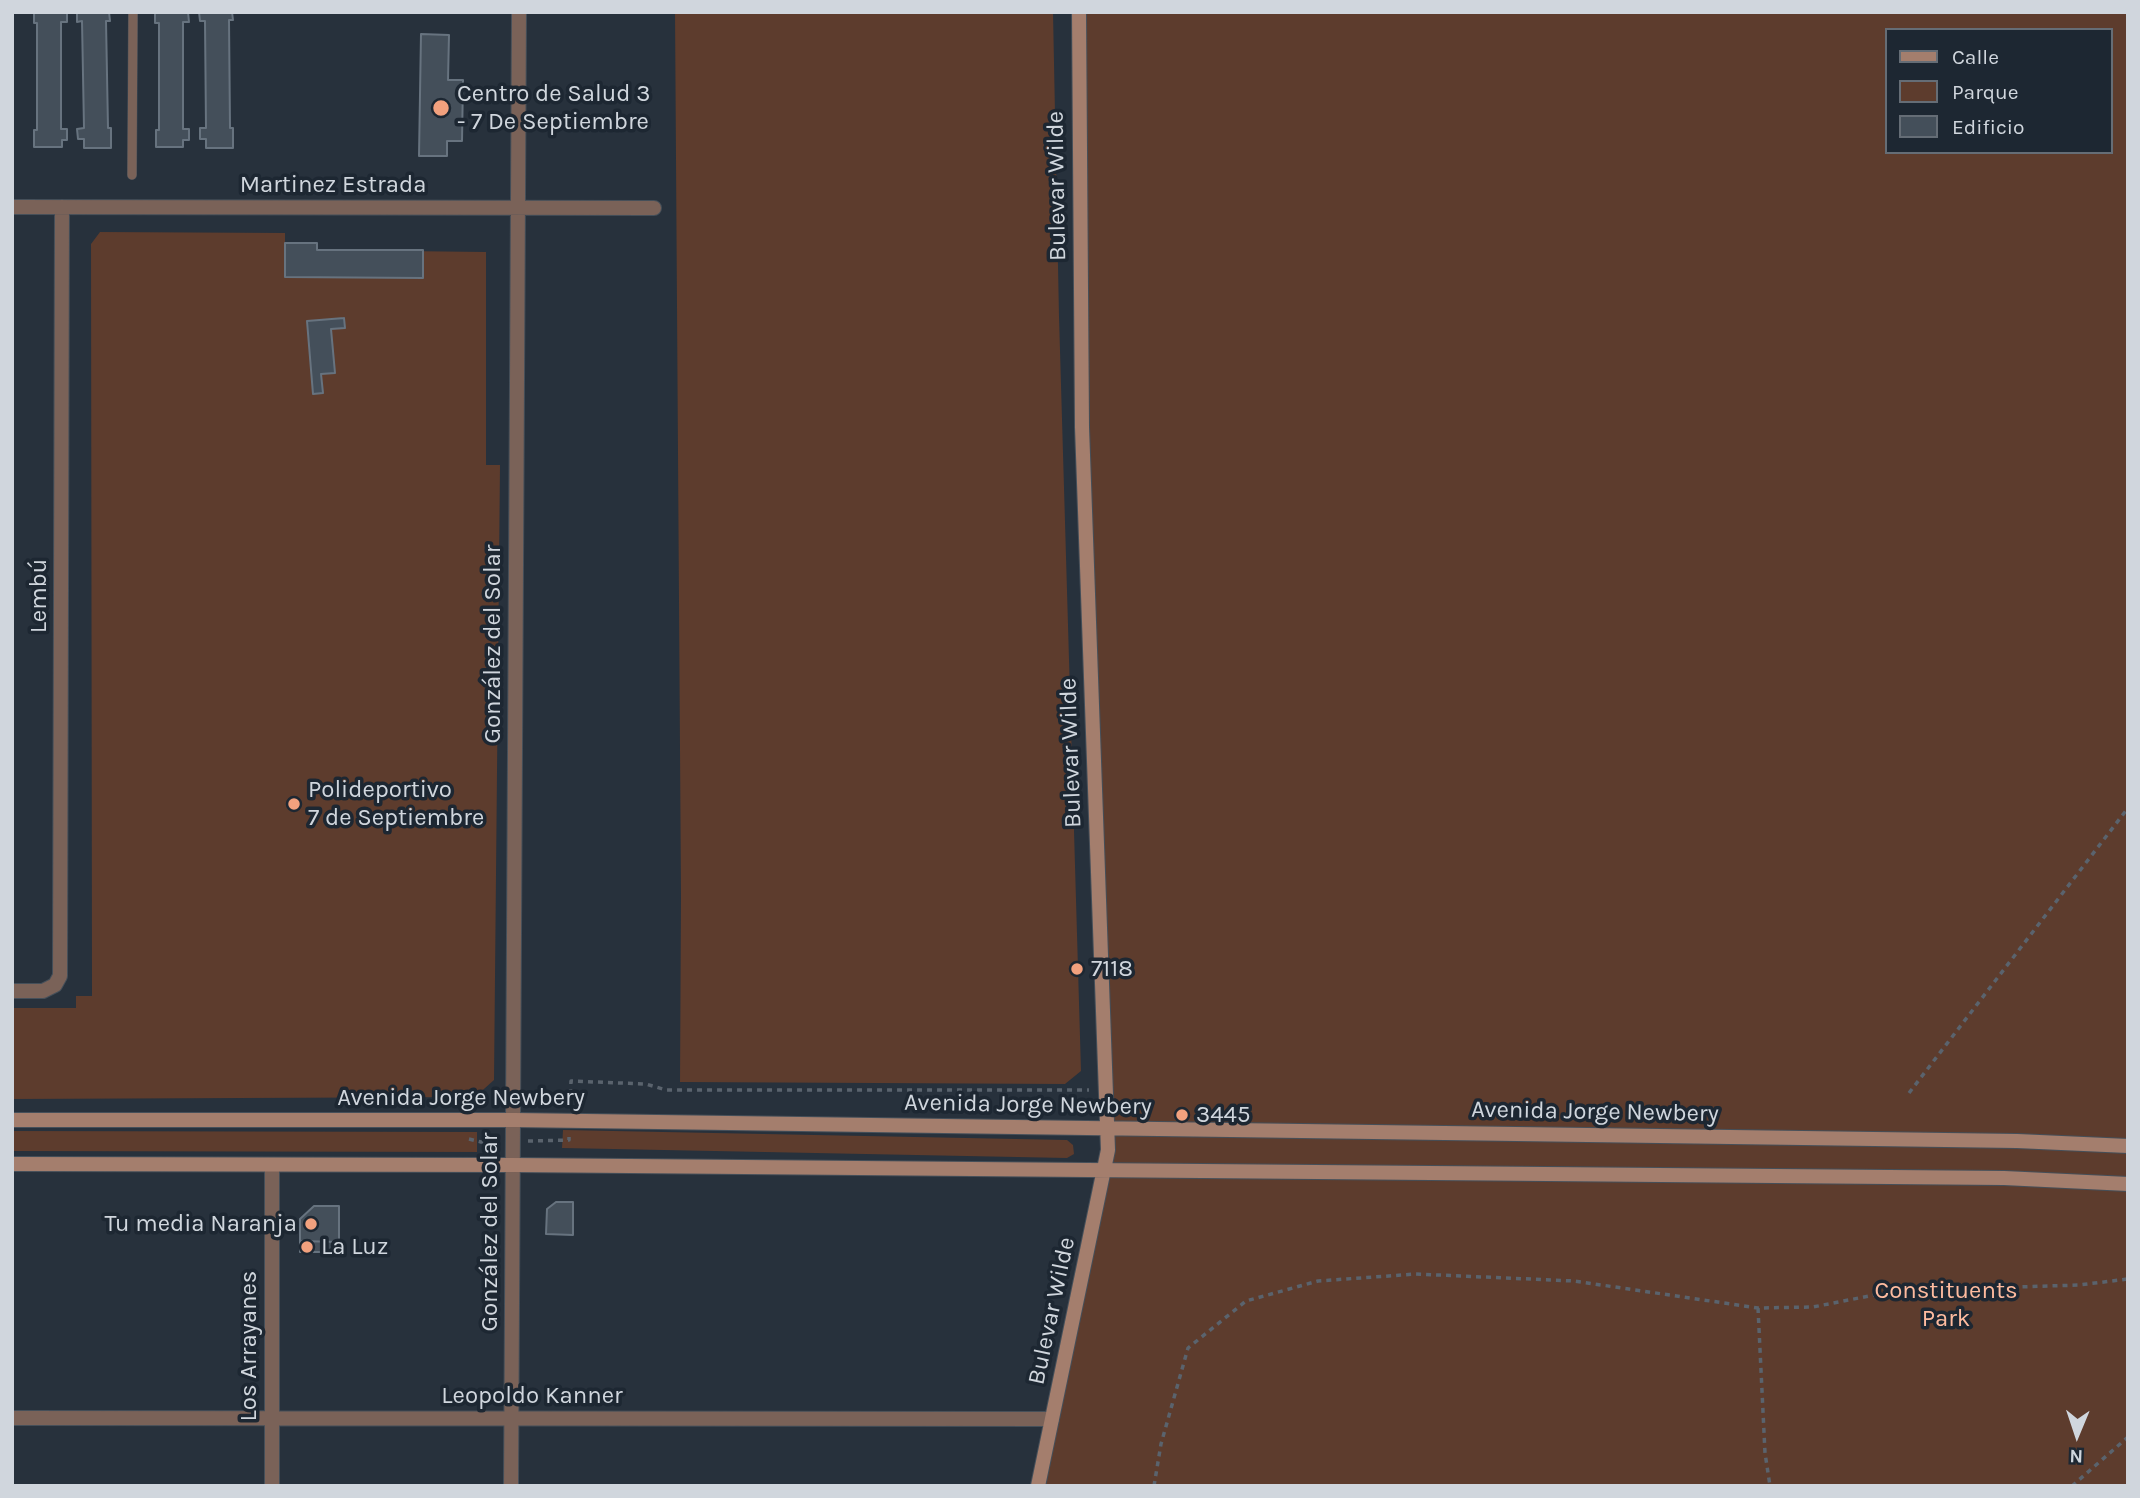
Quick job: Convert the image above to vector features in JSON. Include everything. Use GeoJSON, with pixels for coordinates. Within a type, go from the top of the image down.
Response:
{"type":"FeatureCollection","features":[{"type":"Feature","properties":{"kind":"main road","name":"Bulevar Wilde"},"geometry":{"type":"LineString","coordinates":[[1038,1486],[1108,1150],[1083,427],[1079,12]]}},
{"type":"Feature","properties":{"kind":"main road","name":"Avenida Jorge Newbery"},"geometry":{"type":"LineString","coordinates":[[12,1120],[514,1121],[2017,1141],[2128,1146]]}},
{"type":"Feature","properties":{"kind":"main road"},"geometry":{"type":"LineString","coordinates":[[12,1164],[514,1165],[2004,1178],[2128,1184]]}},
{"type":"Feature","properties":{"kind":"street","name":"González del Solar"},"geometry":{"type":"LineString","coordinates":[[511,1486],[519,12]]}},
{"type":"Feature","properties":{"kind":"street","name":"Martinez Estrada"},"geometry":{"type":"LineString","coordinates":[[12,207],[654,208]]}},
{"type":"Feature","properties":{"kind":"street","name":"Lembú"},"geometry":{"type":"LineString","coordinates":[[12,991],[43,991],[55,985],[60,976],[62,207]]}},
{"type":"Feature","properties":{"kind":"street","name":"Los Arrayanes"},"geometry":{"type":"LineString","coordinates":[[272,1165],[272,1486]]}},
{"type":"Feature","properties":{"kind":"street","name":"Leopoldo Kanner"},"geometry":{"type":"LineString","coordinates":[[12,1418],[1052,1419]]}},
{"type":"Feature","properties":{"kind":"lane"},"geometry":{"type":"LineString","coordinates":[[132,175],[133,12]]}},
{"type":"Feature","properties":{"kind":"path"},"geometry":{"type":"LineString","coordinates":[[1909,1093],[2128,808]]}},
{"type":"Feature","properties":{"kind":"path","name":"Avenida Jorge Newbery"},"geometry":{"type":"LineString","coordinates":[[571,1081],[646,1084],[666,1090],[1091,1090]]}},
{"type":"Feature","properties":{"kind":"path"},"geometry":{"type":"LineString","coordinates":[[481,1131],[481,1154]]}},
{"type":"Feature","properties":{"kind":"path"},"geometry":{"type":"LineString","coordinates":[[1154,1486],[1161,1444],[1188,1348],[1246,1301],[1318,1281],[1416,1273],[1574,1281],[1758,1308],[1812,1307],[1874,1295],[2079,1285],[2128,1279]]}},
{"type":"Feature","properties":{"kind":"path"},"geometry":{"type":"LineString","coordinates":[[1758,1308],[1765,1453],[1770,1486]]}},
{"type":"Feature","properties":{"kind":"path"},"geometry":{"type":"LineString","coordinates":[[2072,1486],[2128,1437]]}},
{"type":"Feature","properties":{"kind":"green space"},"geometry":{"type":"Polygon","coordinates":[[[675,12],[1053,12],[1081,1071],[1065,1084],[680,1082],[675,12]]]}},
{"type":"Feature","properties":{"kind":"green space","name":"Constituents Park"},"geometry":{"type":"Polygon","coordinates":[[[1079,12],[2128,12],[2128,1486],[1038,1486],[1105,1171],[1079,12]]]}},
{"type":"Feature","properties":{"kind":"green space","name":"Polideportivo 7 de Septiembre"},"geometry":{"type":"Polygon","coordinates":[[[100,232],[285,233],[285,243],[317,243],[318,250],[486,252],[486,465],[500,465],[494,1080],[475,1097],[12,1099],[12,1008],[76,1008],[76,996],[92,996],[91,244],[100,232]]]}},
{"type":"Feature","properties":{"kind":"green space"},"geometry":{"type":"Polygon","coordinates":[[[563,1130],[1067,1140],[1073,1145],[1074,1154],[1067,1158],[562,1148],[563,1130]]]}},
{"type":"Feature","properties":{"kind":"green space"},"geometry":{"type":"Polygon","coordinates":[[[12,1131],[477,1132],[477,1152],[12,1151],[12,1131]]]}},
{"type":"Feature","properties":{"kind":"building"},"geometry":{"type":"Polygon","coordinates":[[[34,12],[67,12],[67,22],[61,22],[61,129],[67,129],[67,140],[62,140],[62,147],[34,147],[34,130],[37,130],[37,23],[34,23],[34,12]]]}},
{"type":"Feature","properties":{"kind":"building"},"geometry":{"type":"Polygon","coordinates":[[[77,12],[109,12],[110,21],[106,21],[108,128],[111,128],[111,148],[84,148],[84,139],[78,139],[77,129],[84,128],[82,21],[77,22],[77,12]]]}},
{"type":"Feature","properties":{"kind":"building"},"geometry":{"type":"Polygon","coordinates":[[[155,12],[188,12],[189,22],[183,22],[183,129],[189,129],[189,140],[183,140],[183,147],[156,147],[156,130],[159,130],[159,23],[155,23],[155,12]]]}},
{"type":"Feature","properties":{"kind":"building"},"geometry":{"type":"Polygon","coordinates":[[[199,12],[232,12],[233,20],[229,20],[230,128],[233,128],[233,148],[206,148],[206,139],[200,139],[200,128],[206,128],[205,21],[200,21],[199,12]]]}},
{"type":"Feature","properties":{"kind":"building"},"geometry":{"type":"Polygon","coordinates":[[[421,34],[449,35],[448,80],[463,80],[462,141],[447,141],[447,156],[419,156],[421,34]]]}},
{"type":"Feature","properties":{"kind":"building"},"geometry":{"type":"Polygon","coordinates":[[[285,243],[317,243],[317,250],[423,250],[423,278],[285,277],[285,243]]]}},
{"type":"Feature","properties":{"kind":"building"},"geometry":{"type":"Polygon","coordinates":[[[344,318],[345,328],[331,329],[335,373],[321,374],[323,393],[313,394],[307,321],[344,318]]]}},
{"type":"Feature","properties":{"kind":"building"},"geometry":{"type":"Polygon","coordinates":[[[556,1202],[573,1202],[573,1235],[546,1234],[547,1209],[556,1202]]]}},
{"type":"Feature","properties":{"kind":"building"},"geometry":{"type":"Polygon","coordinates":[[[314,1206],[339,1206],[339,1242],[300,1241],[300,1219],[314,1206]]]}},
{"type":"Feature","properties":{"kind":"building"},"geometry":{"type":"Polygon","coordinates":[[[300,1241],[339,1242],[339,1252],[300,1252],[300,1241]]]}},
{"type":"Feature","properties":{"kind":"place","name":"Centro de Salud 3 - 7 De Septiembre"},"geometry":{"type":"Point","coordinates":[441,108]}},
{"type":"Feature","properties":{"kind":"place","name":"Polideportivo 7 de Septiembre"},"geometry":{"type":"Point","coordinates":[294,804]}},
{"type":"Feature","properties":{"kind":"place","name":"7118"},"geometry":{"type":"Point","coordinates":[1077,969]}},
{"type":"Feature","properties":{"kind":"place","name":"3445"},"geometry":{"type":"Point","coordinates":[1182,1115]}},
{"type":"Feature","properties":{"kind":"place","name":"Tu media Naranja"},"geometry":{"type":"Point","coordinates":[311,1224]}},
{"type":"Feature","properties":{"kind":"place","name":"La Luz"},"geometry":{"type":"Point","coordinates":[307,1247]}}]}
